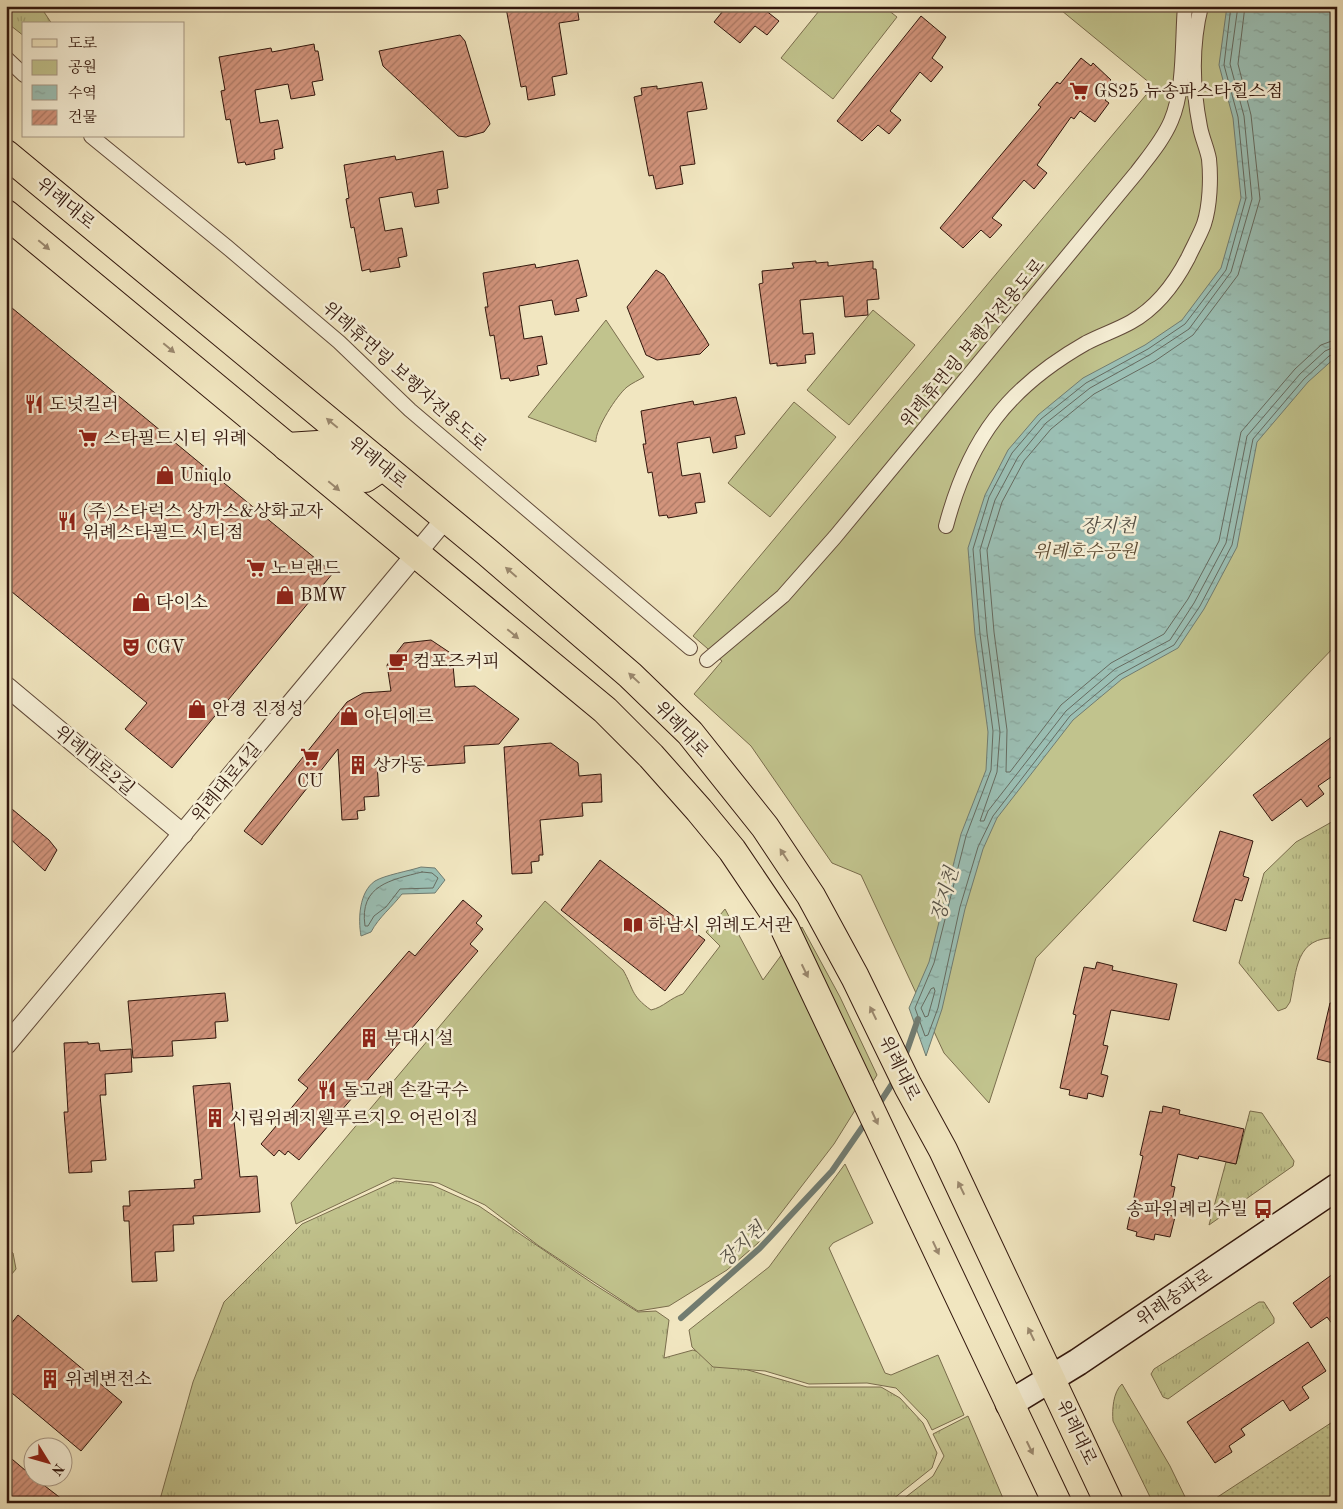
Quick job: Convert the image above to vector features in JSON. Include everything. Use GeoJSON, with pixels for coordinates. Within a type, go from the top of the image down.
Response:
{"type":"FeatureCollection","features":[{"type":"Feature","properties":{"kind":"main road","name":"위례대로"},"geometry":{"type":"LineString","coordinates":[[6,154],[446,518],[630,675],[690,733],[765,827],[810,896],[855,977],[908,1086],[942,1150],[1052,1378],[1109,1503]]}},
{"type":"Feature","properties":{"kind":"main road"},"geometry":{"type":"LineString","coordinates":[[6,214],[605,710],[652,756],[732,850],[784,927],[1057,1503]]}},
{"type":"Feature","properties":{"kind":"main road"},"geometry":{"type":"LineString","coordinates":[[287,447],[318,445],[365,478],[374,472],[377,461]]}},
{"type":"Feature","properties":{"kind":"main road","name":"위례송파로"},"geometry":{"type":"LineString","coordinates":[[1009,1404],[1052,1378],[1337,1187]]}},
{"type":"Feature","properties":{"kind":"street","name":"위례휴먼링 보행자전용도로"},"geometry":{"type":"LineString","coordinates":[[707,660],[783,596],[835,537],[1133,178],[1163,138],[1172,120],[1178,99],[1185,6]]}},
{"type":"Feature","properties":{"kind":"street"},"geometry":{"type":"LineString","coordinates":[[946,526],[956,488],[974,450],[1010,399],[1040,372],[1088,342],[1132,322],[1153,306],[1174,282],[1188,259],[1204,223],[1208,191],[1209,159],[1200,128],[1195,91],[1193,50],[1200,6]]}},
{"type":"Feature","properties":{"kind":"street"},"geometry":{"type":"LineString","coordinates":[[6,58],[22,74]]}},
{"type":"Feature","properties":{"kind":"street","name":"위례휴먼링 보행자전용도로"},"geometry":{"type":"LineString","coordinates":[[93,138],[332,335],[410,410],[690,648]]}},
{"type":"Feature","properties":{"kind":"street","name":"위례대로4길"},"geometry":{"type":"LineString","coordinates":[[6,1045],[446,518]]}},
{"type":"Feature","properties":{"kind":"street","name":"위례대로2길"},"geometry":{"type":"LineString","coordinates":[[6,686],[183,834]]}},
{"type":"Feature","properties":{"kind":"green space"},"geometry":{"type":"Polygon","coordinates":[[[6,6],[40,6],[51,22],[22,22],[22,34],[6,22],[6,6]]]}},
{"type":"Feature","properties":{"kind":"green space"},"geometry":{"type":"Polygon","coordinates":[[[823,6],[883,6],[897,17],[833,99],[781,58],[823,6]]]}},
{"type":"Feature","properties":{"kind":"green space","name":"위례호수공원"},"geometry":{"type":"Polygon","coordinates":[[[1056,6],[1337,6],[1337,644],[1036,958],[989,1103],[944,1053],[861,875],[832,863],[751,746],[694,694],[722,661],[693,636],[1151,89],[1151,84],[1056,6]]]}},
{"type":"Feature","properties":{"kind":"green space"},"geometry":{"type":"Polygon","coordinates":[[[873,310],[915,345],[849,425],[807,390],[873,310]]]}},
{"type":"Feature","properties":{"kind":"green space"},"geometry":{"type":"Polygon","coordinates":[[[606,320],[644,377],[627,387],[618,397],[599,429],[596,442],[528,417],[606,320]]]}},
{"type":"Feature","properties":{"kind":"green space"},"geometry":{"type":"Polygon","coordinates":[[[794,402],[836,437],[770,517],[728,483],[794,402]]]}},
{"type":"Feature","properties":{"kind":"green space"},"geometry":{"type":"Polygon","coordinates":[[[1337,819],[1337,938],[1323,939],[1313,943],[1306,949],[1300,957],[1290,1002],[1286,1008],[1278,1011],[1239,963],[1264,873],[1296,842],[1337,819]]]}},
{"type":"Feature","properties":{"kind":"green space"},"geometry":{"type":"Polygon","coordinates":[[[545,901],[623,970],[633,992],[651,1010],[683,994],[720,946],[706,932],[725,909],[763,980],[802,927],[840,997],[877,1075],[834,1144],[758,1243],[727,1270],[669,1306],[638,1311],[539,1246],[485,1205],[438,1183],[393,1178],[296,1224],[291,1203],[545,901]]]}},
{"type":"Feature","properties":{"kind":"green space"},"geometry":{"type":"Polygon","coordinates":[[[1250,1111],[1262,1113],[1294,1161],[1293,1166],[1209,1225],[1226,1162],[1236,1164],[1250,1111]]]}},
{"type":"Feature","properties":{"kind":"green space"},"geometry":{"type":"Polygon","coordinates":[[[845,1164],[873,1223],[833,1243],[829,1248],[885,1373],[891,1375],[938,1355],[964,1415],[932,1430],[927,1420],[896,1388],[867,1383],[809,1384],[765,1371],[713,1367],[692,1347],[689,1330],[769,1267],[845,1164]]]}},
{"type":"Feature","properties":{"kind":"green space"},"geometry":{"type":"Polygon","coordinates":[[[396,1181],[432,1185],[479,1206],[638,1312],[656,1311],[669,1320],[664,1358],[693,1350],[741,1368],[807,1387],[881,1387],[900,1398],[923,1423],[937,1453],[932,1468],[888,1503],[159,1503],[193,1382],[224,1302],[302,1224],[396,1181]]]}},
{"type":"Feature","properties":{"kind":"green space"},"geometry":{"type":"Polygon","coordinates":[[[6,1248],[13,1253],[16,1269],[6,1281],[6,1248]]]}},
{"type":"Feature","properties":{"kind":"green space"},"geometry":{"type":"Polygon","coordinates":[[[1259,1302],[1264,1302],[1274,1318],[1274,1323],[1168,1399],[1163,1397],[1151,1374],[1154,1369],[1259,1302]]]}},
{"type":"Feature","properties":{"kind":"green space"},"geometry":{"type":"Polygon","coordinates":[[[1122,1384],[1170,1466],[1188,1503],[1153,1503],[1113,1421],[1115,1396],[1122,1384]]]}},
{"type":"Feature","properties":{"kind":"green space"},"geometry":{"type":"Polygon","coordinates":[[[968,1416],[1005,1503],[898,1503],[933,1476],[944,1456],[933,1434],[968,1416]]]}},
{"type":"Feature","properties":{"kind":"green space"},"geometry":{"type":"Polygon","coordinates":[[[1337,1419],[1337,1503],[1218,1503],[1216,1498],[1337,1419]]]}},
{"type":"Feature","properties":{"kind":"water","name":"장지천"},"geometry":{"type":"Polygon","coordinates":[[[1227,6],[1337,6],[1337,356],[1308,382],[1257,442],[1237,547],[1204,609],[1178,648],[1122,679],[1073,720],[997,818],[983,849],[965,909],[942,1009],[926,1056],[909,1008],[929,962],[961,834],[986,770],[988,732],[975,635],[968,548],[985,495],[1008,450],[1038,415],[1083,378],[1145,345],[1182,320],[1221,268],[1241,198],[1233,118],[1219,65],[1227,6]]]}},
{"type":"Feature","properties":{"kind":"water"},"geometry":{"type":"Polygon","coordinates":[[[421,867],[435,868],[445,880],[435,893],[402,894],[371,932],[361,936],[361,906],[370,886],[375,881],[385,877],[421,867]]]}},
{"type":"Feature","properties":{"kind":"building"},"geometry":{"type":"Polygon","coordinates":[[[516,6],[577,6],[579,20],[559,23],[567,74],[552,77],[555,95],[528,100],[526,86],[521,87],[506,8],[516,6]]]}},
{"type":"Feature","properties":{"kind":"building"},"geometry":{"type":"Polygon","coordinates":[[[727,6],[760,6],[779,21],[767,35],[755,26],[740,43],[714,22],[727,6]]]}},
{"type":"Feature","properties":{"kind":"building"},"geometry":{"type":"Polygon","coordinates":[[[921,16],[946,37],[932,58],[943,67],[931,82],[920,72],[890,111],[901,120],[889,134],[878,125],[862,141],[837,121],[921,16]]]}},
{"type":"Feature","properties":{"kind":"building"},"geometry":{"type":"Polygon","coordinates":[[[460,35],[465,41],[490,124],[484,132],[466,137],[458,136],[383,66],[379,51],[460,35]]]}},
{"type":"Feature","properties":{"kind":"building"},"geometry":{"type":"Polygon","coordinates":[[[314,44],[315,51],[318,51],[323,80],[312,82],[315,95],[291,99],[288,84],[255,90],[260,123],[278,120],[283,148],[274,150],[275,159],[246,165],[245,162],[238,163],[230,119],[226,120],[221,91],[225,90],[219,57],[271,48],[272,52],[314,44]]]}},
{"type":"Feature","properties":{"kind":"building"},"geometry":{"type":"Polygon","coordinates":[[[1081,58],[1091,66],[1093,63],[1111,80],[1108,83],[1114,87],[1105,100],[1109,103],[1095,122],[1080,111],[1074,119],[1071,117],[1037,165],[1047,173],[1034,189],[1024,180],[992,218],[1002,225],[990,238],[981,230],[963,248],[940,228],[1041,107],[1038,105],[1057,82],[1060,84],[1081,58]]]}},
{"type":"Feature","properties":{"kind":"building"},"geometry":{"type":"Polygon","coordinates":[[[702,82],[707,109],[687,112],[695,164],[680,166],[683,184],[656,189],[653,175],[649,176],[634,97],[642,95],[641,88],[657,86],[657,89],[702,82]]]}},
{"type":"Feature","properties":{"kind":"building"},"geometry":{"type":"Polygon","coordinates":[[[443,151],[448,188],[437,190],[439,203],[415,207],[412,192],[379,198],[385,231],[402,228],[407,256],[398,258],[400,267],[370,272],[370,269],[362,271],[354,227],[351,228],[346,199],[349,198],[344,165],[395,156],[396,160],[443,151]]]}},
{"type":"Feature","properties":{"kind":"building"},"geometry":{"type":"Polygon","coordinates":[[[578,260],[587,296],[576,299],[579,311],[555,315],[552,300],[519,306],[524,339],[542,336],[547,364],[537,366],[539,375],[510,381],[509,378],[501,379],[494,335],[490,336],[485,307],[488,307],[483,273],[535,264],[536,268],[578,260]]]}},
{"type":"Feature","properties":{"kind":"building"},"geometry":{"type":"Polygon","coordinates":[[[816,261],[816,263],[828,262],[828,266],[873,261],[873,269],[876,269],[879,299],[867,300],[868,315],[845,317],[843,296],[800,300],[803,334],[813,333],[815,354],[805,355],[806,363],[777,366],[777,363],[770,364],[759,284],[763,283],[762,271],[794,268],[792,263],[816,261]]]}},
{"type":"Feature","properties":{"kind":"building"},"geometry":{"type":"Polygon","coordinates":[[[656,270],[664,275],[709,345],[700,354],[657,360],[646,355],[627,307],[656,270]]]}},
{"type":"Feature","properties":{"kind":"building","name":"스타필드시티 위례"},"geometry":{"type":"Polygon","coordinates":[[[6,303],[333,573],[172,768],[125,729],[147,703],[6,587],[6,303]]]}},
{"type":"Feature","properties":{"kind":"building"},"geometry":{"type":"Polygon","coordinates":[[[736,397],[745,434],[735,436],[737,448],[713,453],[710,437],[677,443],[682,476],[700,473],[705,502],[695,503],[697,513],[668,518],[667,515],[659,516],[652,472],[648,473],[643,444],[646,444],[641,411],[693,401],[694,405],[736,397]]]}},
{"type":"Feature","properties":{"kind":"building","name":"상가동"},"geometry":{"type":"Polygon","coordinates":[[[431,640],[452,654],[455,687],[475,686],[519,719],[499,744],[464,746],[465,763],[424,766],[424,760],[377,763],[379,796],[364,797],[365,810],[357,811],[358,819],[342,820],[338,749],[262,845],[244,831],[347,702],[363,693],[391,691],[387,665],[404,643],[431,640]]]}},
{"type":"Feature","properties":{"kind":"building"},"geometry":{"type":"Polygon","coordinates":[[[1337,733],[1337,773],[1318,786],[1324,794],[1307,807],[1301,799],[1272,821],[1253,795],[1337,733]]]}},
{"type":"Feature","properties":{"kind":"building"},"geometry":{"type":"Polygon","coordinates":[[[551,743],[578,763],[579,776],[601,774],[602,802],[582,803],[583,816],[540,820],[543,855],[539,855],[539,861],[531,862],[532,873],[512,874],[504,747],[551,743]]]}},
{"type":"Feature","properties":{"kind":"building"},"geometry":{"type":"Polygon","coordinates":[[[6,804],[49,840],[57,850],[45,871],[6,835],[6,804]]]}},
{"type":"Feature","properties":{"kind":"building"},"geometry":{"type":"Polygon","coordinates":[[[1220,831],[1253,841],[1243,876],[1249,878],[1242,901],[1235,899],[1226,931],[1193,921],[1220,831]]]}},
{"type":"Feature","properties":{"kind":"building","name":"하남시 위례도서관"},"geometry":{"type":"Polygon","coordinates":[[[600,860],[705,940],[665,991],[561,910],[600,860]]]}},
{"type":"Feature","properties":{"kind":"building","name":"부대시설"},"geometry":{"type":"Polygon","coordinates":[[[463,900],[482,916],[476,923],[483,929],[470,944],[478,951],[299,1160],[288,1151],[285,1155],[279,1150],[274,1156],[261,1144],[308,1088],[298,1080],[409,951],[415,956],[463,900]]]}},
{"type":"Feature","properties":{"kind":"building"},"geometry":{"type":"Polygon","coordinates":[[[1097,962],[1113,966],[1112,970],[1177,984],[1169,1020],[1111,1010],[1103,1045],[1108,1046],[1101,1074],[1108,1076],[1103,1097],[1088,1093],[1087,1099],[1069,1095],[1070,1090],[1060,1088],[1076,1015],[1073,1014],[1084,967],[1095,969],[1097,962]]]}},
{"type":"Feature","properties":{"kind":"building"},"geometry":{"type":"Polygon","coordinates":[[[225,993],[228,1021],[215,1022],[216,1038],[172,1041],[173,1056],[133,1058],[128,1001],[225,993]]]}},
{"type":"Feature","properties":{"kind":"building"},"geometry":{"type":"Polygon","coordinates":[[[1330,1003],[1337,1003],[1337,1064],[1317,1059],[1330,1003]]]}},
{"type":"Feature","properties":{"kind":"building"},"geometry":{"type":"Polygon","coordinates":[[[88,1042],[88,1044],[99,1043],[100,1051],[131,1049],[132,1072],[105,1074],[106,1095],[100,1095],[106,1160],[91,1161],[92,1172],[69,1173],[64,1112],[68,1112],[64,1043],[88,1042]]]}},
{"type":"Feature","properties":{"kind":"building"},"geometry":{"type":"Polygon","coordinates":[[[230,1083],[240,1177],[257,1176],[260,1212],[193,1216],[194,1224],[173,1225],[174,1251],[155,1252],[157,1281],[132,1282],[129,1221],[124,1221],[123,1206],[130,1206],[129,1191],[195,1188],[194,1180],[202,1179],[193,1086],[230,1083]]]}},
{"type":"Feature","properties":{"kind":"building"},"geometry":{"type":"Polygon","coordinates":[[[1163,1106],[1180,1110],[1179,1114],[1244,1129],[1236,1164],[1199,1156],[1198,1159],[1178,1154],[1171,1186],[1175,1187],[1169,1215],[1175,1217],[1170,1237],[1155,1234],[1154,1240],[1136,1236],[1137,1232],[1127,1229],[1143,1156],[1140,1155],[1150,1111],[1162,1113],[1163,1106]]]}},
{"type":"Feature","properties":{"kind":"building"},"geometry":{"type":"Polygon","coordinates":[[[1337,1271],[1337,1330],[1327,1317],[1311,1328],[1293,1303],[1337,1271]]]}},
{"type":"Feature","properties":{"kind":"building","name":"위례변전소"},"geometry":{"type":"Polygon","coordinates":[[[18,1315],[122,1402],[81,1451],[72,1443],[72,1436],[63,1436],[6,1388],[6,1330],[18,1315]]]}},
{"type":"Feature","properties":{"kind":"building"},"geometry":{"type":"Polygon","coordinates":[[[1308,1342],[1326,1371],[1302,1387],[1309,1398],[1290,1411],[1283,1400],[1241,1429],[1245,1435],[1229,1446],[1232,1452],[1215,1463],[1187,1422],[1308,1342]]]}},
{"type":"Feature","properties":{"kind":"building"},"geometry":{"type":"Polygon","coordinates":[[[6,1454],[22,1468],[22,1486],[45,1486],[67,1503],[6,1503],[6,1454]]]}},
{"type":"Feature","properties":{"kind":"waterway","name":"장지천"},"geometry":{"type":"LineString","coordinates":[[904,1059],[918,1019]]}},
{"type":"Feature","properties":{"kind":"waterway","name":"장지천"},"geometry":{"type":"LineString","coordinates":[[877,1107],[896,1078]]}},
{"type":"Feature","properties":{"kind":"waterway","name":"장지천"},"geometry":{"type":"LineString","coordinates":[[681,1318],[760,1248],[832,1171],[868,1119]]}},
{"type":"Feature","properties":{"kind":"place","name":"GS25 뉴송파스타힐스점"},"geometry":{"type":"Point","coordinates":[1079,91]}},
{"type":"Feature","properties":{"kind":"place","name":"도넛킬러"},"geometry":{"type":"Point","coordinates":[34,404]}},
{"type":"Feature","properties":{"kind":"place","name":"스타필드시티 위례"},"geometry":{"type":"Point","coordinates":[88,438]}},
{"type":"Feature","properties":{"kind":"place","name":"Uniqlo"},"geometry":{"type":"Point","coordinates":[165,475]}},
{"type":"Feature","properties":{"kind":"place","name":"(주)스타럭스 상까스&상화교자 위례스타필드 시티점"},"geometry":{"type":"Point","coordinates":[67,521]}},
{"type":"Feature","properties":{"kind":"place","name":"노브랜드"},"geometry":{"type":"Point","coordinates":[256,568]}},
{"type":"Feature","properties":{"kind":"place","name":"BMW"},"geometry":{"type":"Point","coordinates":[285,595]}},
{"type":"Feature","properties":{"kind":"place","name":"다이소"},"geometry":{"type":"Point","coordinates":[141,602]}},
{"type":"Feature","properties":{"kind":"place","name":"CGV"},"geometry":{"type":"Point","coordinates":[131,647]}},
{"type":"Feature","properties":{"kind":"place","name":"컴포즈커피"},"geometry":{"type":"Point","coordinates":[398,661]}},
{"type":"Feature","properties":{"kind":"place","name":"안경 진정성"},"geometry":{"type":"Point","coordinates":[197,709]}},
{"type":"Feature","properties":{"kind":"place","name":"아디에르"},"geometry":{"type":"Point","coordinates":[349,716]}},
{"type":"Feature","properties":{"kind":"place","name":"CU"},"geometry":{"type":"Point","coordinates":[310,757]}},
{"type":"Feature","properties":{"kind":"place","name":"상가동"},"geometry":{"type":"Point","coordinates":[358,765]}},
{"type":"Feature","properties":{"kind":"place","name":"하남시 위례도서관"},"geometry":{"type":"Point","coordinates":[633,925]}},
{"type":"Feature","properties":{"kind":"place","name":"부대시설"},"geometry":{"type":"Point","coordinates":[369,1038]}},
{"type":"Feature","properties":{"kind":"place","name":"돌고래 손칼국수"},"geometry":{"type":"Point","coordinates":[327,1090]}},
{"type":"Feature","properties":{"kind":"place","name":"시립위례지웰푸르지오 어린이집"},"geometry":{"type":"Point","coordinates":[215,1118]}},
{"type":"Feature","properties":{"kind":"place","name":"송파위례리슈빌"},"geometry":{"type":"Point","coordinates":[1263,1209]}},
{"type":"Feature","properties":{"kind":"place","name":"위례변전소"},"geometry":{"type":"Point","coordinates":[50,1379]}}]}
